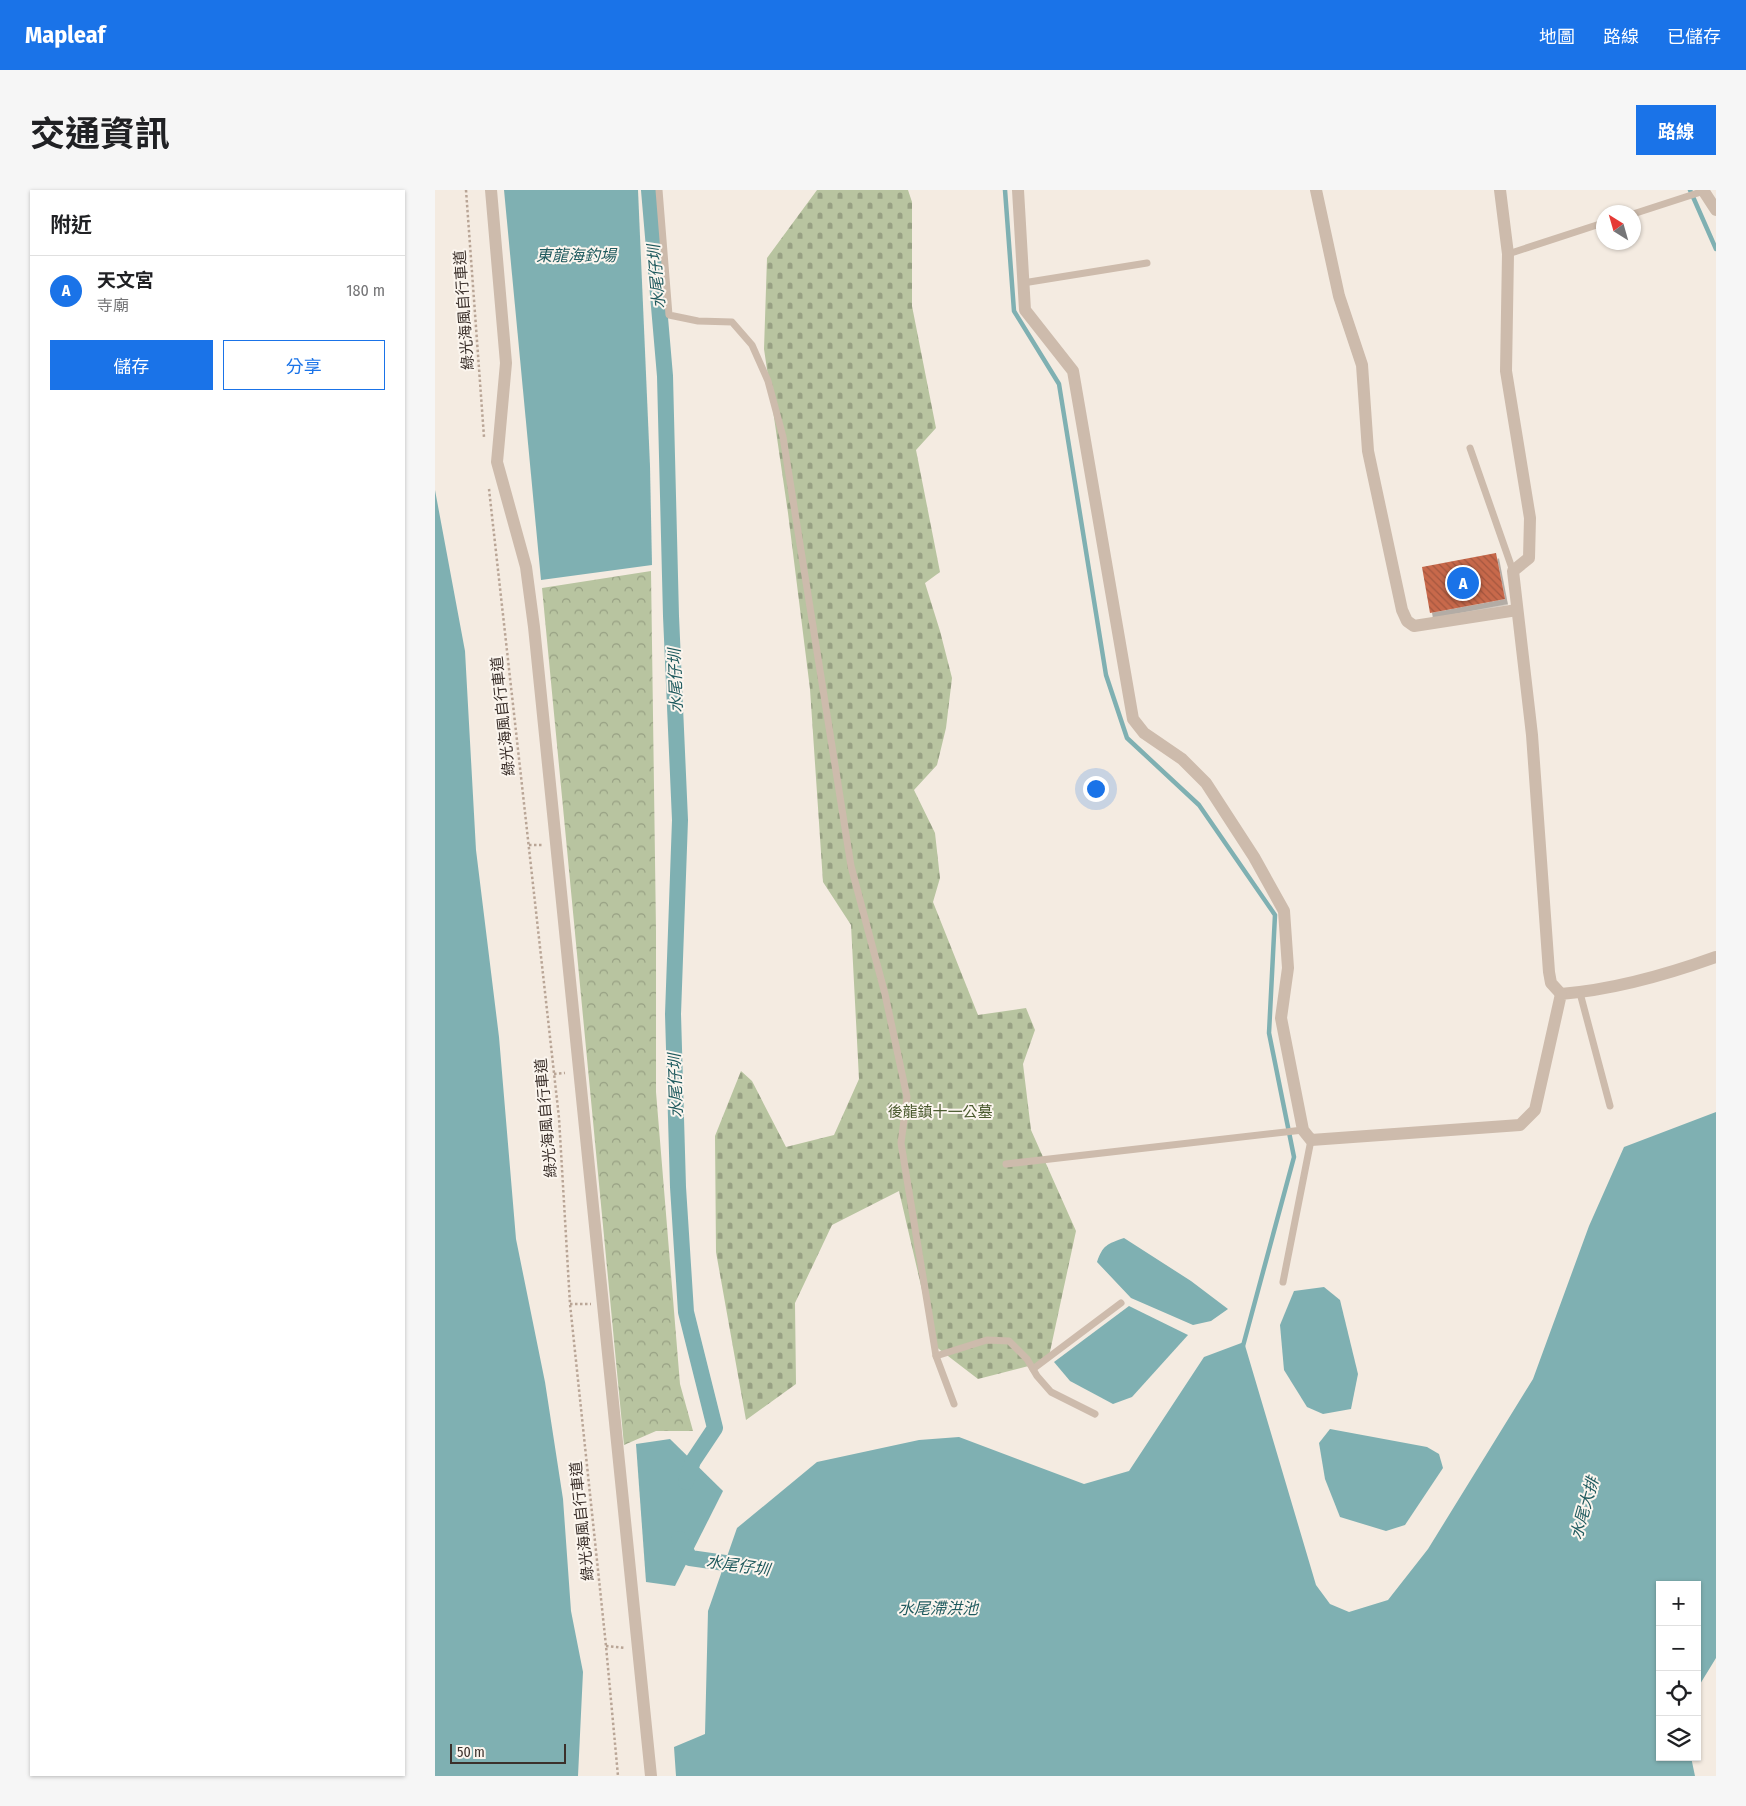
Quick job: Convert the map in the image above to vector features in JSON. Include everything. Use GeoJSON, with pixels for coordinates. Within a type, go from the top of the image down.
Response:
{"type":"FeatureCollection","features":[{"type":"Feature","properties":{"kind":"street"},"geometry":{"type":"LineString","coordinates":[[491,190],[506,363],[497,462],[526,567],[651,1776]]}},
{"type":"Feature","properties":{"kind":"street"},"geometry":{"type":"LineString","coordinates":[[1018,190],[1025,310],[1073,371],[1133,719],[1144,733],[1182,759],[1206,783],[1254,858],[1284,911],[1288,968],[1281,1018],[1304,1134],[1520,1125],[1535,1110],[1561,994]]}},
{"type":"Feature","properties":{"kind":"street"},"geometry":{"type":"LineString","coordinates":[[1316,190],[1339,296],[1362,365],[1368,451],[1401,610],[1407,621],[1414,626],[1517,610]]}},
{"type":"Feature","properties":{"kind":"street"},"geometry":{"type":"LineString","coordinates":[[1500,190],[1508,254],[1506,371],[1530,518],[1529,558],[1513,570],[1532,735],[1549,972],[1551,982],[1561,994]]}},
{"type":"Feature","properties":{"kind":"street"},"geometry":{"type":"LineString","coordinates":[[1702,191],[1716,210]]}},
{"type":"Feature","properties":{"kind":"street"},"geometry":{"type":"LineString","coordinates":[[1561,994],[1593,992],[1670,974],[1716,957]]}},
{"type":"Feature","properties":{"kind":"lane"},"geometry":{"type":"LineString","coordinates":[[659,190],[669,315],[698,321],[732,322],[752,345],[768,381],[783,437],[851,866],[885,994],[907,1097],[901,1143],[936,1356],[954,1404]]}},
{"type":"Feature","properties":{"kind":"lane"},"geometry":{"type":"LineString","coordinates":[[1641,211],[1702,191]]}},
{"type":"Feature","properties":{"kind":"lane"},"geometry":{"type":"LineString","coordinates":[[1508,254],[1596,226]]}},
{"type":"Feature","properties":{"kind":"lane"},"geometry":{"type":"LineString","coordinates":[[1023,283],[1147,263]]}},
{"type":"Feature","properties":{"kind":"lane"},"geometry":{"type":"LineString","coordinates":[[1470,448],[1513,570]]}},
{"type":"Feature","properties":{"kind":"lane"},"geometry":{"type":"LineString","coordinates":[[1580,992],[1610,1106]]}},
{"type":"Feature","properties":{"kind":"lane"},"geometry":{"type":"LineString","coordinates":[[1006,1164],[1281,1133],[1304,1134],[1283,1282]]}},
{"type":"Feature","properties":{"kind":"lane"},"geometry":{"type":"LineString","coordinates":[[1033,1369],[1121,1303]]}},
{"type":"Feature","properties":{"kind":"lane"},"geometry":{"type":"LineString","coordinates":[[936,1356],[987,1340],[1009,1341],[1027,1359],[1051,1392],[1095,1414]]}},
{"type":"Feature","properties":{"kind":"path","name":"綠光海風自行車道"},"geometry":{"type":"LineString","coordinates":[[466,190],[484,441]]}},
{"type":"Feature","properties":{"kind":"path","name":"綠光海風自行車道"},"geometry":{"type":"LineString","coordinates":[[489,489],[559,1118],[570,1304],[618,1776]]}},
{"type":"Feature","properties":{"kind":"path"},"geometry":{"type":"LineString","coordinates":[[570,1304],[602,1304]]}},
{"type":"Feature","properties":{"kind":"path"},"geometry":{"type":"LineString","coordinates":[[606,1646],[638,1650]]}},
{"type":"Feature","properties":{"kind":"green space","name":"後龍鎮十一公墓"},"geometry":{"type":"Polygon","coordinates":[[[817,190],[908,190],[912,202],[912,306],[936,428],[916,450],[940,572],[925,583],[952,678],[946,728],[937,765],[914,790],[935,833],[940,878],[933,902],[978,1015],[1026,1008],[1035,1030],[1023,1064],[1031,1130],[1076,1231],[1048,1361],[978,1379],[935,1346],[899,1191],[832,1225],[795,1303],[796,1384],[746,1420],[716,1252],[715,1136],[741,1071],[752,1081],[786,1147],[834,1135],[859,1079],[851,925],[823,882],[810,689],[788,513],[764,349],[767,258],[817,190]]]}},
{"type":"Feature","properties":{"kind":"green space"},"geometry":{"type":"Polygon","coordinates":[[[651,571],[656,931],[656,1092],[680,1384],[693,1431],[656,1431],[624,1445],[542,588],[651,571]]]}},
{"type":"Feature","properties":{"kind":"water","name":"東龍海釣場"},"geometry":{"type":"Polygon","coordinates":[[[504,190],[638,190],[650,466],[652,565],[541,580],[504,190]]]}},
{"type":"Feature","properties":{"kind":"water"},"geometry":{"type":"Polygon","coordinates":[[[435,490],[465,651],[476,850],[499,1037],[516,1239],[545,1382],[563,1499],[571,1611],[583,1672],[578,1776],[435,1776],[435,490]]]}},
{"type":"Feature","properties":{"kind":"water","name":"水尾滯洪池"},"geometry":{"type":"Polygon","coordinates":[[[1716,1112],[1716,1658],[1701,1682],[1701,1581],[1656,1581],[1656,1761],[1692,1761],[1695,1776],[676,1776],[674,1747],[705,1734],[708,1611],[737,1528],[817,1462],[919,1440],[959,1437],[1084,1484],[1129,1471],[1204,1357],[1244,1342],[1316,1585],[1330,1604],[1349,1612],[1388,1600],[1428,1549],[1533,1379],[1589,1226],[1624,1147],[1716,1112]]]}},
{"type":"Feature","properties":{"kind":"water"},"geometry":{"type":"Polygon","coordinates":[[[1124,1238],[1191,1281],[1228,1309],[1211,1321],[1193,1325],[1131,1298],[1097,1262],[1106,1246],[1124,1238]]]}},
{"type":"Feature","properties":{"kind":"water"},"geometry":{"type":"Polygon","coordinates":[[[1324,1287],[1340,1300],[1358,1374],[1351,1409],[1323,1414],[1307,1407],[1284,1370],[1280,1325],[1294,1291],[1324,1287]]]}},
{"type":"Feature","properties":{"kind":"water"},"geometry":{"type":"Polygon","coordinates":[[[1129,1306],[1188,1335],[1132,1397],[1113,1404],[1070,1381],[1054,1362],[1129,1306]]]}},
{"type":"Feature","properties":{"kind":"water"},"geometry":{"type":"Polygon","coordinates":[[[1330,1429],[1427,1447],[1439,1454],[1443,1468],[1405,1525],[1386,1531],[1340,1517],[1325,1479],[1319,1443],[1330,1429]]]}},
{"type":"Feature","properties":{"kind":"water"},"geometry":{"type":"Polygon","coordinates":[[[670,1439],[723,1491],[675,1586],[646,1582],[636,1444],[670,1439]]]}},
{"type":"Feature","properties":{"kind":"building"},"geometry":{"type":"Polygon","coordinates":[[[1496,553],[1505,599],[1430,613],[1422,567],[1496,553]]]}},
{"type":"Feature","properties":{"kind":"waterway","name":"水尾仔圳"},"geometry":{"type":"LineString","coordinates":[[649,190],[665,376],[671,616],[680,820],[673,1014],[678,1187],[686,1312],[715,1428],[693,1461],[686,1482]]}},
{"type":"Feature","properties":{"kind":"waterway"},"geometry":{"type":"LineString","coordinates":[[1005,190],[1014,311],[1059,384],[1106,675],[1127,738],[1199,805],[1275,915],[1269,1033],[1294,1157],[1243,1346]]}},
{"type":"Feature","properties":{"kind":"waterway","name":"水尾大排"},"geometry":{"type":"LineString","coordinates":[[1690,190],[1716,249]]}},
{"type":"Feature","properties":{"kind":"waterway","name":"水尾仔圳"},"geometry":{"type":"LineString","coordinates":[[679,1539],[690,1558],[746,1566]]}},
{"type":"Feature","properties":{"kind":"place","name":"天文宮"},"geometry":{"type":"Point","coordinates":[1463,583]}}]}
